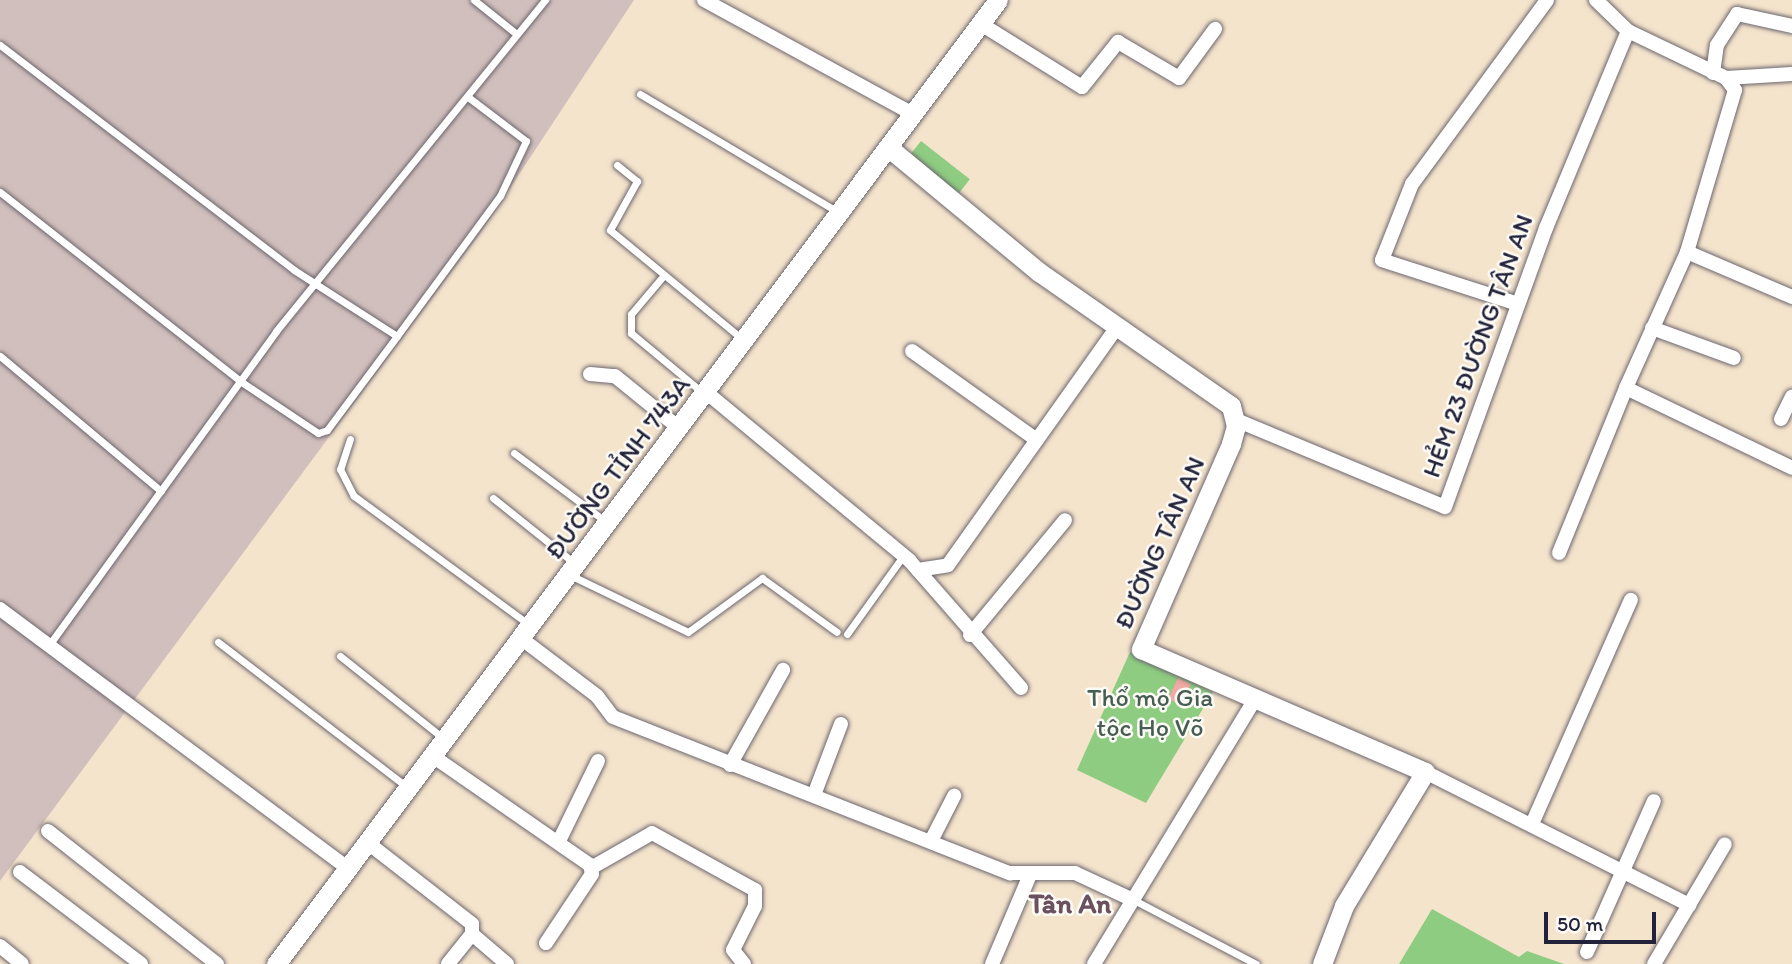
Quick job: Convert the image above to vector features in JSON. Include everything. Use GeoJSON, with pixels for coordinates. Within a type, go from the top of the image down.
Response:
{"type":"FeatureCollection","features":[{"type":"Feature","properties":{"kind":"street"},"geometry":{"type":"LineString","coordinates":[[704,0],[913,114]]}},
{"type":"Feature","properties":{"kind":"street","name":"ĐƯỜNG TỈNH 743A"},"geometry":{"type":"LineString","coordinates":[[276,964],[527,633],[998,0]]}},
{"type":"Feature","properties":{"kind":"street"},"geometry":{"type":"LineString","coordinates":[[1518,304],[1382,260],[1412,184],[1547,0]]}},
{"type":"Feature","properties":{"kind":"street"},"geometry":{"type":"LineString","coordinates":[[1559,553],[1626,388],[1687,253],[1732,114],[1735,90],[1720,75],[1628,31],[1596,0]]}},
{"type":"Feature","properties":{"kind":"street"},"geometry":{"type":"LineString","coordinates":[[1720,75],[1723,33],[1737,14],[1792,26]]}},
{"type":"Feature","properties":{"kind":"street"},"geometry":{"type":"LineString","coordinates":[[981,24],[1082,87],[1118,42],[1179,78],[1215,29]]}},
{"type":"Feature","properties":{"kind":"street","name":"HẺM 23 ĐƯỜNG TÂN AN"},"geometry":{"type":"LineString","coordinates":[[1236,420],[1445,508],[1518,304],[1628,31]]}},
{"type":"Feature","properties":{"kind":"street"},"geometry":{"type":"LineString","coordinates":[[1720,75],[1792,74]]}},
{"type":"Feature","properties":{"kind":"street"},"geometry":{"type":"LineString","coordinates":[[888,148],[1039,272],[1221,394],[1236,420]]}},
{"type":"Feature","properties":{"kind":"street"},"geometry":{"type":"LineString","coordinates":[[1687,253],[1792,297]]}},
{"type":"Feature","properties":{"kind":"street"},"geometry":{"type":"LineString","coordinates":[[918,570],[947,565],[1118,326]]}},
{"type":"Feature","properties":{"kind":"street"},"geometry":{"type":"LineString","coordinates":[[1652,328],[1734,358]]}},
{"type":"Feature","properties":{"kind":"street"},"geometry":{"type":"LineString","coordinates":[[912,351],[1037,440]]}},
{"type":"Feature","properties":{"kind":"street"},"geometry":{"type":"LineString","coordinates":[[590,374],[615,376],[679,428]]}},
{"type":"Feature","properties":{"kind":"street"},"geometry":{"type":"LineString","coordinates":[[1626,388],[1792,468]]}},
{"type":"Feature","properties":{"kind":"street"},"geometry":{"type":"LineString","coordinates":[[706,393],[904,555],[970,635],[1021,688]]}},
{"type":"Feature","properties":{"kind":"street"},"geometry":{"type":"LineString","coordinates":[[1781,419],[1792,396]]}},
{"type":"Feature","properties":{"kind":"street","name":"ĐƯỜNG TÂN AN"},"geometry":{"type":"LineString","coordinates":[[1236,420],[1221,471],[1141,649],[1425,772]]}},
{"type":"Feature","properties":{"kind":"street"},"geometry":{"type":"LineString","coordinates":[[970,635],[1065,520]]}},
{"type":"Feature","properties":{"kind":"street"},"geometry":{"type":"LineString","coordinates":[[1532,824],[1631,600]]}},
{"type":"Feature","properties":{"kind":"street"},"geometry":{"type":"LineString","coordinates":[[0,609],[348,868]]}},
{"type":"Feature","properties":{"kind":"street"},"geometry":{"type":"LineString","coordinates":[[527,633],[597,696],[613,717],[730,765],[931,841],[1030,875],[1075,873],[1131,899]]}},
{"type":"Feature","properties":{"kind":"street"},"geometry":{"type":"LineString","coordinates":[[730,765],[782,670]]}},
{"type":"Feature","properties":{"kind":"street"},"geometry":{"type":"LineString","coordinates":[[1094,964],[1131,899],[1255,699]]}},
{"type":"Feature","properties":{"kind":"street"},"geometry":{"type":"LineString","coordinates":[[814,795],[841,724]]}},
{"type":"Feature","properties":{"kind":"street"},"geometry":{"type":"LineString","coordinates":[[434,757],[559,841],[591,868]]}},
{"type":"Feature","properties":{"kind":"street"},"geometry":{"type":"LineString","coordinates":[[559,841],[598,761]]}},
{"type":"Feature","properties":{"kind":"street"},"geometry":{"type":"LineString","coordinates":[[1322,964],[1353,889],[1425,772],[1689,905]]}},
{"type":"Feature","properties":{"kind":"street"},"geometry":{"type":"LineString","coordinates":[[931,841],[954,796]]}},
{"type":"Feature","properties":{"kind":"street"},"geometry":{"type":"LineString","coordinates":[[1587,952],[1654,801]]}},
{"type":"Feature","properties":{"kind":"street"},"geometry":{"type":"LineString","coordinates":[[47,831],[217,964]]}},
{"type":"Feature","properties":{"kind":"street"},"geometry":{"type":"LineString","coordinates":[[546,943],[591,868],[652,833],[755,890],[755,906],[733,950],[744,964]]}},
{"type":"Feature","properties":{"kind":"street"},"geometry":{"type":"LineString","coordinates":[[368,843],[472,924],[472,934],[448,964]]}},
{"type":"Feature","properties":{"kind":"street"},"geometry":{"type":"LineString","coordinates":[[1654,964],[1724,844]]}},
{"type":"Feature","properties":{"kind":"street"},"geometry":{"type":"LineString","coordinates":[[20,872],[141,964]]}},
{"type":"Feature","properties":{"kind":"street"},"geometry":{"type":"LineString","coordinates":[[992,964],[1030,875]]}},
{"type":"Feature","properties":{"kind":"street"},"geometry":{"type":"LineString","coordinates":[[472,934],[507,964]]}},
{"type":"Feature","properties":{"kind":"street"},"geometry":{"type":"LineString","coordinates":[[0,946],[22,964]]}},
{"type":"Feature","properties":{"kind":"lane"},"geometry":{"type":"LineString","coordinates":[[474,0],[514,32]]}},
{"type":"Feature","properties":{"kind":"lane"},"geometry":{"type":"LineString","coordinates":[[48,645],[315,282],[468,97],[514,32],[545,0]]}},
{"type":"Feature","properties":{"kind":"lane"},"geometry":{"type":"LineString","coordinates":[[0,45],[315,282],[397,336]]}},
{"type":"Feature","properties":{"kind":"lane"},"geometry":{"type":"LineString","coordinates":[[640,94],[840,213]]}},
{"type":"Feature","properties":{"kind":"lane"},"geometry":{"type":"LineString","coordinates":[[0,192],[240,381],[318,433],[327,430],[500,196],[526,141],[468,97]]}},
{"type":"Feature","properties":{"kind":"lane"},"geometry":{"type":"LineString","coordinates":[[618,165],[637,181],[610,230],[744,341]]}},
{"type":"Feature","properties":{"kind":"lane"},"geometry":{"type":"LineString","coordinates":[[664,275],[631,314],[632,333],[706,393]]}},
{"type":"Feature","properties":{"kind":"lane"},"geometry":{"type":"LineString","coordinates":[[0,356],[161,491]]}},
{"type":"Feature","properties":{"kind":"lane"},"geometry":{"type":"LineString","coordinates":[[351,439],[340,469],[354,495],[527,633]]}},
{"type":"Feature","properties":{"kind":"lane"},"geometry":{"type":"LineString","coordinates":[[514,453],[608,524]]}},
{"type":"Feature","properties":{"kind":"lane"},"geometry":{"type":"LineString","coordinates":[[493,498],[574,570],[688,632],[762,578],[837,632]]}},
{"type":"Feature","properties":{"kind":"lane"},"geometry":{"type":"LineString","coordinates":[[848,634],[904,555]]}},
{"type":"Feature","properties":{"kind":"lane"},"geometry":{"type":"LineString","coordinates":[[218,642],[410,789]]}},
{"type":"Feature","properties":{"kind":"lane"},"geometry":{"type":"LineString","coordinates":[[340,656],[446,741]]}},
{"type":"Feature","properties":{"kind":"lane"},"geometry":{"type":"LineString","coordinates":[[1131,899],[1255,964]]}},
{"type":"Feature","properties":{"kind":"shaded area"},"geometry":{"type":"Polygon","coordinates":[[[0,0],[634,0],[481,232],[0,881],[0,0]]]}},
{"type":"Feature","properties":{"kind":"green space"},"geometry":{"type":"Polygon","coordinates":[[[921,141],[970,179],[957,196],[908,158],[921,141]]]}},
{"type":"Feature","properties":{"kind":"green space","name":"Thổ mộ Gia tộc Họ Võ"},"geometry":{"type":"Polygon","coordinates":[[[1130,652],[1213,692],[1146,803],[1077,770],[1130,652]]]}},
{"type":"Feature","properties":{"kind":"green space"},"geometry":{"type":"Polygon","coordinates":[[[1432,909],[1519,957],[1527,951],[1564,964],[1399,964],[1432,909]]]}},
{"type":"Feature","properties":{"kind":"building"},"geometry":{"type":"Polygon","coordinates":[[[1178,678],[1191,684],[1181,705],[1168,699],[1178,678]]]}},
{"type":"Feature","properties":{"kind":"district","name":"Tân An"},"geometry":{"type":"Point","coordinates":[1070,903]}}]}
